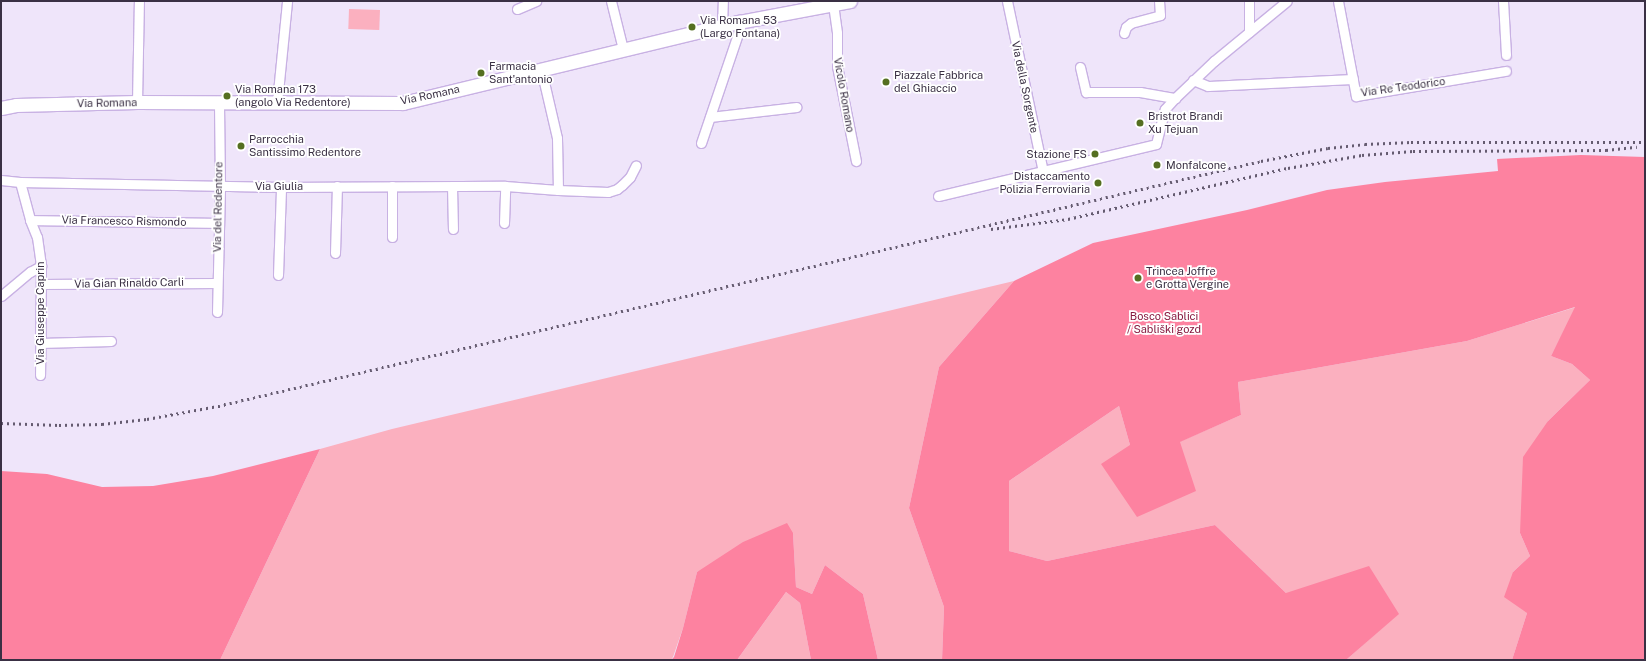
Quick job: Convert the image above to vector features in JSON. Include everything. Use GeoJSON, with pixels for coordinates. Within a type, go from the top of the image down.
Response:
{"type":"FeatureCollection","features":[{"type":"Feature","properties":{"kind":"street"},"geometry":{"type":"LineString","coordinates":[[137,102],[139,1]]}},
{"type":"Feature","properties":{"kind":"street"},"geometry":{"type":"LineString","coordinates":[[277,102],[287,1]]}},
{"type":"Feature","properties":{"kind":"street"},"geometry":{"type":"LineString","coordinates":[[517,9],[536,1]]}},
{"type":"Feature","properties":{"kind":"street"},"geometry":{"type":"LineString","coordinates":[[611,1],[623,49]]}},
{"type":"Feature","properties":{"kind":"street"},"geometry":{"type":"LineString","coordinates":[[722,26],[723,1]]}},
{"type":"Feature","properties":{"kind":"street","name":"Via Romana"},"geometry":{"type":"LineString","coordinates":[[1,108],[16,105],[137,102],[403,103],[739,22],[850,1]]}},
{"type":"Feature","properties":{"kind":"street","name":"Via della Sorgente"},"geometry":{"type":"LineString","coordinates":[[1007,1],[1043,172]]}},
{"type":"Feature","properties":{"kind":"street"},"geometry":{"type":"LineString","coordinates":[[1124,33],[1126,27],[1131,23],[1160,15],[1159,1]]}},
{"type":"Feature","properties":{"kind":"street"},"geometry":{"type":"LineString","coordinates":[[1249,1],[1249,32]]}},
{"type":"Feature","properties":{"kind":"street"},"geometry":{"type":"LineString","coordinates":[[938,196],[1156,144],[1158,130],[1165,109],[1175,98],[1192,80],[1287,1]]}},
{"type":"Feature","properties":{"kind":"street"},"geometry":{"type":"LineString","coordinates":[[1338,1],[1353,79]]}},
{"type":"Feature","properties":{"kind":"street"},"geometry":{"type":"LineString","coordinates":[[1503,1],[1506,55]]}},
{"type":"Feature","properties":{"kind":"street","name":"Vicolo Romano"},"geometry":{"type":"LineString","coordinates":[[834,4],[837,33],[837,66],[856,161]]}},
{"type":"Feature","properties":{"kind":"street"},"geometry":{"type":"LineString","coordinates":[[701,143],[740,28],[739,22]]}},
{"type":"Feature","properties":{"kind":"street"},"geometry":{"type":"LineString","coordinates":[[1080,67],[1086,92],[1140,92],[1175,98]]}},
{"type":"Feature","properties":{"kind":"street"},"geometry":{"type":"LineString","coordinates":[[541,69],[557,138],[558,190]]}},
{"type":"Feature","properties":{"kind":"street","name":"Via Re Teodorico"},"geometry":{"type":"LineString","coordinates":[[1192,80],[1208,86],[1353,79],[1356,96],[1506,71]]}},
{"type":"Feature","properties":{"kind":"street","name":"Via del Redentore"},"geometry":{"type":"LineString","coordinates":[[217,312],[220,186],[219,102]]}},
{"type":"Feature","properties":{"kind":"street"},"geometry":{"type":"LineString","coordinates":[[710,117],[796,107]]}},
{"type":"Feature","properties":{"kind":"street","name":"Via Giulia"},"geometry":{"type":"LineString","coordinates":[[1,180],[20,182],[281,187],[505,186],[608,192],[616,189],[630,177],[636,165]]}},
{"type":"Feature","properties":{"kind":"street","name":"Via Giuseppe Caprin"},"geometry":{"type":"LineString","coordinates":[[20,182],[30,220],[37,237],[41,266],[40,375]]}},
{"type":"Feature","properties":{"kind":"street"},"geometry":{"type":"LineString","coordinates":[[335,253],[337,186]]}},
{"type":"Feature","properties":{"kind":"street"},"geometry":{"type":"LineString","coordinates":[[392,186],[392,237]]}},
{"type":"Feature","properties":{"kind":"street"},"geometry":{"type":"LineString","coordinates":[[452,186],[453,229]]}},
{"type":"Feature","properties":{"kind":"street"},"geometry":{"type":"LineString","coordinates":[[504,222],[505,186]]}},
{"type":"Feature","properties":{"kind":"street"},"geometry":{"type":"LineString","coordinates":[[278,275],[281,187]]}},
{"type":"Feature","properties":{"kind":"street","name":"Via Francesco Rismondo"},"geometry":{"type":"LineString","coordinates":[[30,220],[218,223]]}},
{"type":"Feature","properties":{"kind":"street"},"geometry":{"type":"LineString","coordinates":[[1,296],[30,272],[41,266]]}},
{"type":"Feature","properties":{"kind":"street","name":"Via Gian Rinaldo Carli"},"geometry":{"type":"LineString","coordinates":[[42,284],[217,283]]}},
{"type":"Feature","properties":{"kind":"street"},"geometry":{"type":"LineString","coordinates":[[40,342],[111,341]]}},
{"type":"Feature","properties":{"kind":"shaded area"},"geometry":{"type":"Polygon","coordinates":[[[349,9],[380,10],[379,30],[348,29],[349,9]]]}},
{"type":"Feature","properties":{"kind":"shaded area"},"geometry":{"type":"Polygon","coordinates":[[[1014,281],[939,367],[909,508],[944,607],[942,660],[878,660],[863,594],[825,565],[812,594],[796,587],[793,533],[697,572],[683,628],[671,660],[220,660],[320,449],[392,429],[1014,281]]]}},
{"type":"Feature","properties":{"kind":"shaded area"},"geometry":{"type":"Polygon","coordinates":[[[1576,307],[1551,356],[1572,364],[1590,380],[1548,421],[1520,533],[1530,556],[1513,572],[1527,613],[1512,660],[1346,660],[1398,614],[1286,593],[1215,525],[1047,561],[1009,551],[1009,481],[1119,406],[1130,445],[1179,442],[1241,415],[1238,382],[1467,341],[1576,307]]]}},
{"type":"Feature","properties":{"kind":"shaded area"},"geometry":{"type":"Polygon","coordinates":[[[786,592],[800,603],[811,660],[737,660],[786,592]]]}},
{"type":"Feature","properties":{"kind":"green space","name":"Bosco Sablici / Sabliški gozd"},"geometry":{"type":"Polygon","coordinates":[[[1581,155],[1645,157],[1645,660],[1512,660],[1527,613],[1504,597],[1513,572],[1530,556],[1520,533],[1523,457],[1548,421],[1590,380],[1572,364],[1551,356],[1575,307],[1467,341],[1238,382],[1241,415],[1180,442],[1196,491],[1137,517],[1101,464],[1130,445],[1119,406],[1009,481],[1009,551],[1047,561],[1215,525],[1286,593],[1369,566],[1399,614],[1346,660],[942,660],[944,607],[909,508],[939,367],[1014,281],[1093,243],[1247,210],[1327,190],[1385,182],[1498,171],[1497,159],[1581,155]]]}},
{"type":"Feature","properties":{"kind":"green space"},"geometry":{"type":"Polygon","coordinates":[[[320,449],[220,660],[1,660],[1,471],[47,474],[102,487],[153,486],[213,476],[320,449]]]}},
{"type":"Feature","properties":{"kind":"green space"},"geometry":{"type":"Polygon","coordinates":[[[787,523],[793,533],[796,587],[812,594],[825,565],[863,594],[878,660],[811,660],[800,603],[786,592],[737,660],[671,660],[674,657],[683,628],[697,572],[743,542],[787,523]]]}},
{"type":"Feature","properties":{"kind":"railway"},"geometry":{"type":"LineString","coordinates":[[1,423],[59,425],[102,424],[147,419],[218,406],[1261,161],[1328,148],[1365,144],[1411,142],[1645,142]]}},
{"type":"Feature","properties":{"kind":"railway"},"geometry":{"type":"LineString","coordinates":[[991,229],[1068,219],[1288,168],[1362,155],[1413,151],[1606,150],[1637,147]]}},
{"type":"Feature","properties":{"kind":"place","name":"Via Romana 53 (Largo Fontana)"},"geometry":{"type":"Point","coordinates":[692,27]}},
{"type":"Feature","properties":{"kind":"place","name":"Farmacia Sant'antonio"},"geometry":{"type":"Point","coordinates":[481,73]}},
{"type":"Feature","properties":{"kind":"place","name":"Piazzale Fabbrica del Ghiaccio"},"geometry":{"type":"Point","coordinates":[886,82]}},
{"type":"Feature","properties":{"kind":"place","name":"Via Romana 173 (angolo Via Redentore)"},"geometry":{"type":"Point","coordinates":[227,96]}},
{"type":"Feature","properties":{"kind":"place","name":"Bristrot Brandi Xu Tejuan"},"geometry":{"type":"Point","coordinates":[1140,123]}},
{"type":"Feature","properties":{"kind":"place","name":"Parrocchia Santissimo Redentore"},"geometry":{"type":"Point","coordinates":[241,146]}},
{"type":"Feature","properties":{"kind":"place","name":"Stazione FS"},"geometry":{"type":"Point","coordinates":[1095,154]}},
{"type":"Feature","properties":{"kind":"place","name":"Monfalcone"},"geometry":{"type":"Point","coordinates":[1157,165]}},
{"type":"Feature","properties":{"kind":"place","name":"Distaccamento Polizia Ferroviaria"},"geometry":{"type":"Point","coordinates":[1098,183]}},
{"type":"Feature","properties":{"kind":"place","name":"Trincea Joffre e Grotta Vergine"},"geometry":{"type":"Point","coordinates":[1138,278]}}]}
